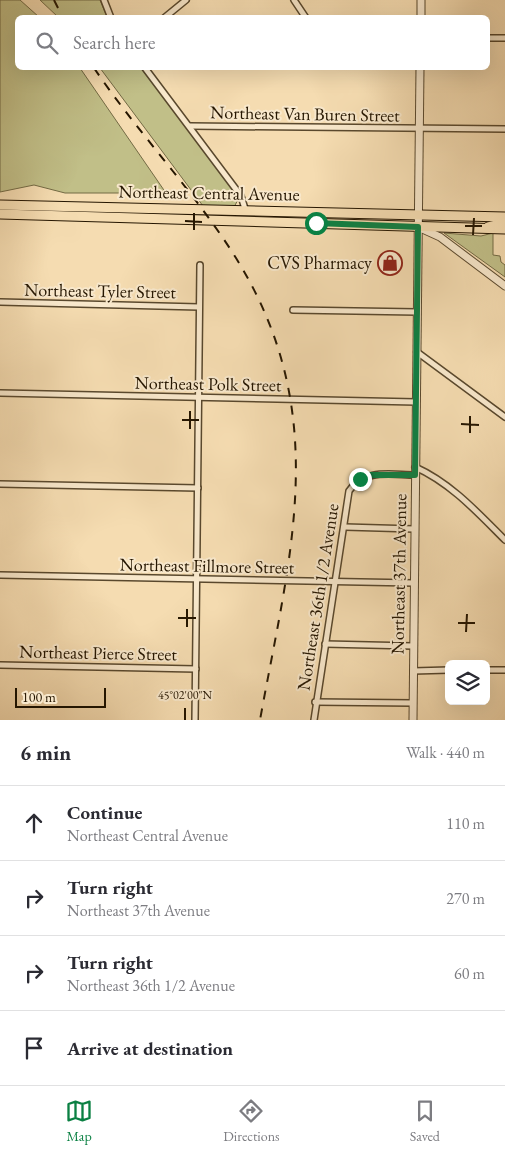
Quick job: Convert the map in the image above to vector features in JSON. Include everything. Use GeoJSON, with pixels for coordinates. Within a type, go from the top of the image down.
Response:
{"type":"FeatureCollection","features":[{"type":"Feature","properties":{"kind":"main road","name":"Northeast Central Avenue"},"geometry":{"type":"LineString","coordinates":[[0,205],[505,217]]}},
{"type":"Feature","properties":{"kind":"main road","name":"Northeast Central Avenue"},"geometry":{"type":"LineString","coordinates":[[0,214],[505,230]]}},
{"type":"Feature","properties":{"kind":"main road"},"geometry":{"type":"LineString","coordinates":[[483,229],[505,223]]}},
{"type":"Feature","properties":{"kind":"street"},"geometry":{"type":"LineString","coordinates":[[104,0],[110,15]]}},
{"type":"Feature","properties":{"kind":"street"},"geometry":{"type":"LineString","coordinates":[[172,9],[176,0]]}},
{"type":"Feature","properties":{"kind":"street"},"geometry":{"type":"LineString","coordinates":[[167,15],[186,0]]}},
{"type":"Feature","properties":{"kind":"street"},"geometry":{"type":"LineString","coordinates":[[294,0],[304,15]]}},
{"type":"Feature","properties":{"kind":"street"},"geometry":{"type":"LineString","coordinates":[[421,0],[421,15]]}},
{"type":"Feature","properties":{"kind":"street"},"geometry":{"type":"LineString","coordinates":[[490,38],[505,38]]}},
{"type":"Feature","properties":{"kind":"street"},"geometry":{"type":"LineString","coordinates":[[147,70],[241,196],[246,210],[247,221]]}},
{"type":"Feature","properties":{"kind":"street","name":"Northeast 37th Avenue"},"geometry":{"type":"LineString","coordinates":[[413,720],[420,70]]}},
{"type":"Feature","properties":{"kind":"street","name":"Northeast Van Buren Street"},"geometry":{"type":"LineString","coordinates":[[190,126],[419,130],[505,129]]}},
{"type":"Feature","properties":{"kind":"street"},"geometry":{"type":"LineString","coordinates":[[418,227],[440,237],[505,286]]}},
{"type":"Feature","properties":{"kind":"street"},"geometry":{"type":"LineString","coordinates":[[195,720],[200,264]]}},
{"type":"Feature","properties":{"kind":"street","name":"Northeast Tyler Street"},"geometry":{"type":"LineString","coordinates":[[0,302],[200,307]]}},
{"type":"Feature","properties":{"kind":"street"},"geometry":{"type":"LineString","coordinates":[[293,310],[417,312]]}},
{"type":"Feature","properties":{"kind":"street"},"geometry":{"type":"LineString","coordinates":[[417,352],[505,417]]}},
{"type":"Feature","properties":{"kind":"street","name":"Northeast Polk Street"},"geometry":{"type":"LineString","coordinates":[[0,393],[416,402]]}},
{"type":"Feature","properties":{"kind":"street"},"geometry":{"type":"LineString","coordinates":[[415,466],[441,482],[474,508],[505,540]]}},
{"type":"Feature","properties":{"kind":"street","name":"Northeast 36th 1/2 Avenue"},"geometry":{"type":"LineString","coordinates":[[314,720],[315,702],[345,527],[347,498],[354,484],[368,475],[415,475]]}},
{"type":"Feature","properties":{"kind":"street"},"geometry":{"type":"LineString","coordinates":[[0,484],[198,488]]}},
{"type":"Feature","properties":{"kind":"street"},"geometry":{"type":"LineString","coordinates":[[345,527],[414,529]]}},
{"type":"Feature","properties":{"kind":"street","name":"Northeast Fillmore Street"},"geometry":{"type":"LineString","coordinates":[[0,575],[414,583]]}},
{"type":"Feature","properties":{"kind":"street"},"geometry":{"type":"LineString","coordinates":[[325,644],[414,646]]}},
{"type":"Feature","properties":{"kind":"street","name":"Northeast Pierce Street"},"geometry":{"type":"LineString","coordinates":[[0,666],[196,669]]}},
{"type":"Feature","properties":{"kind":"street"},"geometry":{"type":"LineString","coordinates":[[413,671],[445,670]]}},
{"type":"Feature","properties":{"kind":"street"},"geometry":{"type":"LineString","coordinates":[[490,670],[505,670]]}},
{"type":"Feature","properties":{"kind":"street"},"geometry":{"type":"LineString","coordinates":[[315,702],[413,703]]}},
{"type":"Feature","properties":{"kind":"shaded area"},"geometry":{"type":"Polygon","coordinates":[[[0,0],[20,0],[37,15],[15,15],[15,70],[81,70],[168,196],[137,193],[65,193],[34,185],[0,192],[0,0]]]}},
{"type":"Feature","properties":{"kind":"shaded area"},"geometry":{"type":"Polygon","coordinates":[[[40,0],[100,0],[106,15],[56,15],[40,0]]]}},
{"type":"Feature","properties":{"kind":"shaded area"},"geometry":{"type":"Polygon","coordinates":[[[101,70],[143,70],[239,198],[234,207],[203,206],[101,70]]]}},
{"type":"Feature","properties":{"kind":"shaded area"},"geometry":{"type":"Polygon","coordinates":[[[444,233],[481,236],[493,233],[493,255],[500,256],[501,262],[505,265],[505,277],[444,233]]]}},
{"type":"Feature","properties":{"kind":"railway"},"geometry":{"type":"LineString","coordinates":[[54,0],[62,15]]}},
{"type":"Feature","properties":{"kind":"railway"},"geometry":{"type":"LineString","coordinates":[[95,70],[220,233],[236,258],[266,316],[285,373],[294,429],[296,485],[283,600],[260,720]]}},
{"type":"Feature","properties":{"kind":"place","name":"CVS Pharmacy"},"geometry":{"type":"Point","coordinates":[390,263]}},
{"type":"Feature","properties":{"kind":"route"},"geometry":{"type":"LineString","coordinates":[[316,223],[418,227],[415,475],[377,474],[368,475],[360,479]]}}]}
